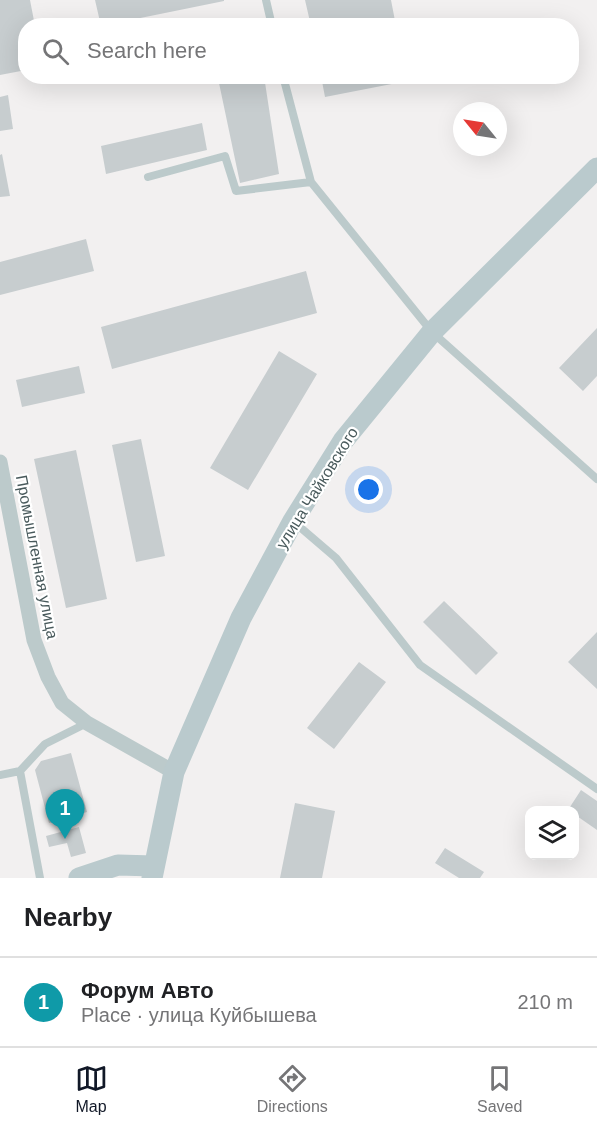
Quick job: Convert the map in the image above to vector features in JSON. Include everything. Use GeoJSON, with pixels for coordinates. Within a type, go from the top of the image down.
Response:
{"type":"FeatureCollection","features":[{"type":"Feature","properties":{"kind":"main road","name":"улица Чайковского"},"geometry":{"type":"LineString","coordinates":[[153,872],[174,772],[241,618],[293,521],[343,441],[432,332],[597,168]]}},
{"type":"Feature","properties":{"kind":"main road"},"geometry":{"type":"LineString","coordinates":[[79,878],[118,865],[153,872]]}},
{"type":"Feature","properties":{"kind":"street","name":"Промышленная улица"},"geometry":{"type":"LineString","coordinates":[[0,462],[34,640],[48,677],[62,703],[87,723],[174,772]]}},
{"type":"Feature","properties":{"kind":"lane"},"geometry":{"type":"LineString","coordinates":[[266,0],[270,18]]}},
{"type":"Feature","properties":{"kind":"lane"},"geometry":{"type":"LineString","coordinates":[[285,84],[311,182],[432,332],[597,479]]}},
{"type":"Feature","properties":{"kind":"lane"},"geometry":{"type":"LineString","coordinates":[[148,177],[225,156],[236,191],[311,182]]}},
{"type":"Feature","properties":{"kind":"lane"},"geometry":{"type":"LineString","coordinates":[[293,521],[336,558],[420,665],[597,789]]}},
{"type":"Feature","properties":{"kind":"lane"},"geometry":{"type":"LineString","coordinates":[[0,775],[20,771],[45,744],[87,723]]}},
{"type":"Feature","properties":{"kind":"lane"},"geometry":{"type":"LineString","coordinates":[[20,771],[40,878]]}},
{"type":"Feature","properties":{"kind":"building"},"geometry":{"type":"Polygon","coordinates":[[[0,0],[30,0],[33,18],[18,18],[18,72],[0,75],[0,0]]]}},
{"type":"Feature","properties":{"kind":"building"},"geometry":{"type":"Polygon","coordinates":[[[95,0],[224,0],[140,18],[99,18],[95,0]]]}},
{"type":"Feature","properties":{"kind":"building"},"geometry":{"type":"Polygon","coordinates":[[[305,0],[391,0],[394,18],[309,18],[305,0]]]}},
{"type":"Feature","properties":{"kind":"building"},"geometry":{"type":"Polygon","coordinates":[[[219,84],[265,84],[279,174],[240,183],[219,84]]]}},
{"type":"Feature","properties":{"kind":"building"},"geometry":{"type":"Polygon","coordinates":[[[323,84],[392,84],[325,97],[323,84]]]}},
{"type":"Feature","properties":{"kind":"building"},"geometry":{"type":"Polygon","coordinates":[[[8,95],[13,129],[0,131],[0,97],[8,95]]]}},
{"type":"Feature","properties":{"kind":"building"},"geometry":{"type":"Polygon","coordinates":[[[202,123],[207,150],[106,174],[101,146],[202,123]]]}},
{"type":"Feature","properties":{"kind":"building"},"geometry":{"type":"Polygon","coordinates":[[[2,154],[10,196],[0,197],[0,155],[2,154]]]}},
{"type":"Feature","properties":{"kind":"building"},"geometry":{"type":"Polygon","coordinates":[[[86,239],[94,271],[0,295],[0,262],[86,239]]]}},
{"type":"Feature","properties":{"kind":"building"},"geometry":{"type":"Polygon","coordinates":[[[306,271],[317,313],[112,369],[101,327],[306,271]]]}},
{"type":"Feature","properties":{"kind":"building"},"geometry":{"type":"Polygon","coordinates":[[[597,328],[597,376],[583,391],[559,368],[597,328]]]}},
{"type":"Feature","properties":{"kind":"building"},"geometry":{"type":"Polygon","coordinates":[[[279,351],[317,374],[248,490],[210,468],[279,351]]]}},
{"type":"Feature","properties":{"kind":"building"},"geometry":{"type":"Polygon","coordinates":[[[79,366],[85,393],[22,407],[16,380],[79,366]]]}},
{"type":"Feature","properties":{"kind":"building"},"geometry":{"type":"Polygon","coordinates":[[[141,439],[165,556],[136,562],[112,445],[141,439]]]}},
{"type":"Feature","properties":{"kind":"building"},"geometry":{"type":"Polygon","coordinates":[[[76,450],[107,599],[66,608],[34,459],[76,450]]]}},
{"type":"Feature","properties":{"kind":"building"},"geometry":{"type":"Polygon","coordinates":[[[444,601],[498,653],[476,675],[423,622],[444,601]]]}},
{"type":"Feature","properties":{"kind":"building"},"geometry":{"type":"Polygon","coordinates":[[[597,632],[597,689],[568,662],[597,632]]]}},
{"type":"Feature","properties":{"kind":"building"},"geometry":{"type":"Polygon","coordinates":[[[359,662],[386,682],[334,749],[307,728],[359,662]]]}},
{"type":"Feature","properties":{"kind":"building"},"geometry":{"type":"Polygon","coordinates":[[[71,753],[87,812],[49,823],[35,770],[41,761],[71,753]]]}},
{"type":"Feature","properties":{"kind":"building"},"geometry":{"type":"Polygon","coordinates":[[[581,790],[597,801],[597,830],[579,817],[579,806],[571,806],[581,790]]]}},
{"type":"Feature","properties":{"kind":"building"},"geometry":{"type":"Polygon","coordinates":[[[295,803],[335,811],[322,878],[280,878],[295,803]]]}},
{"type":"Feature","properties":{"kind":"building"},"geometry":{"type":"Polygon","coordinates":[[[79,827],[86,853],[71,857],[67,843],[49,847],[46,836],[79,827]]]}},
{"type":"Feature","properties":{"kind":"building"},"geometry":{"type":"Polygon","coordinates":[[[445,848],[484,872],[480,878],[459,878],[435,863],[445,848]]]}},
{"type":"Feature","properties":{"kind":"place","name":"Форум Авто"},"geometry":{"type":"Point","coordinates":[65,839]}}]}
